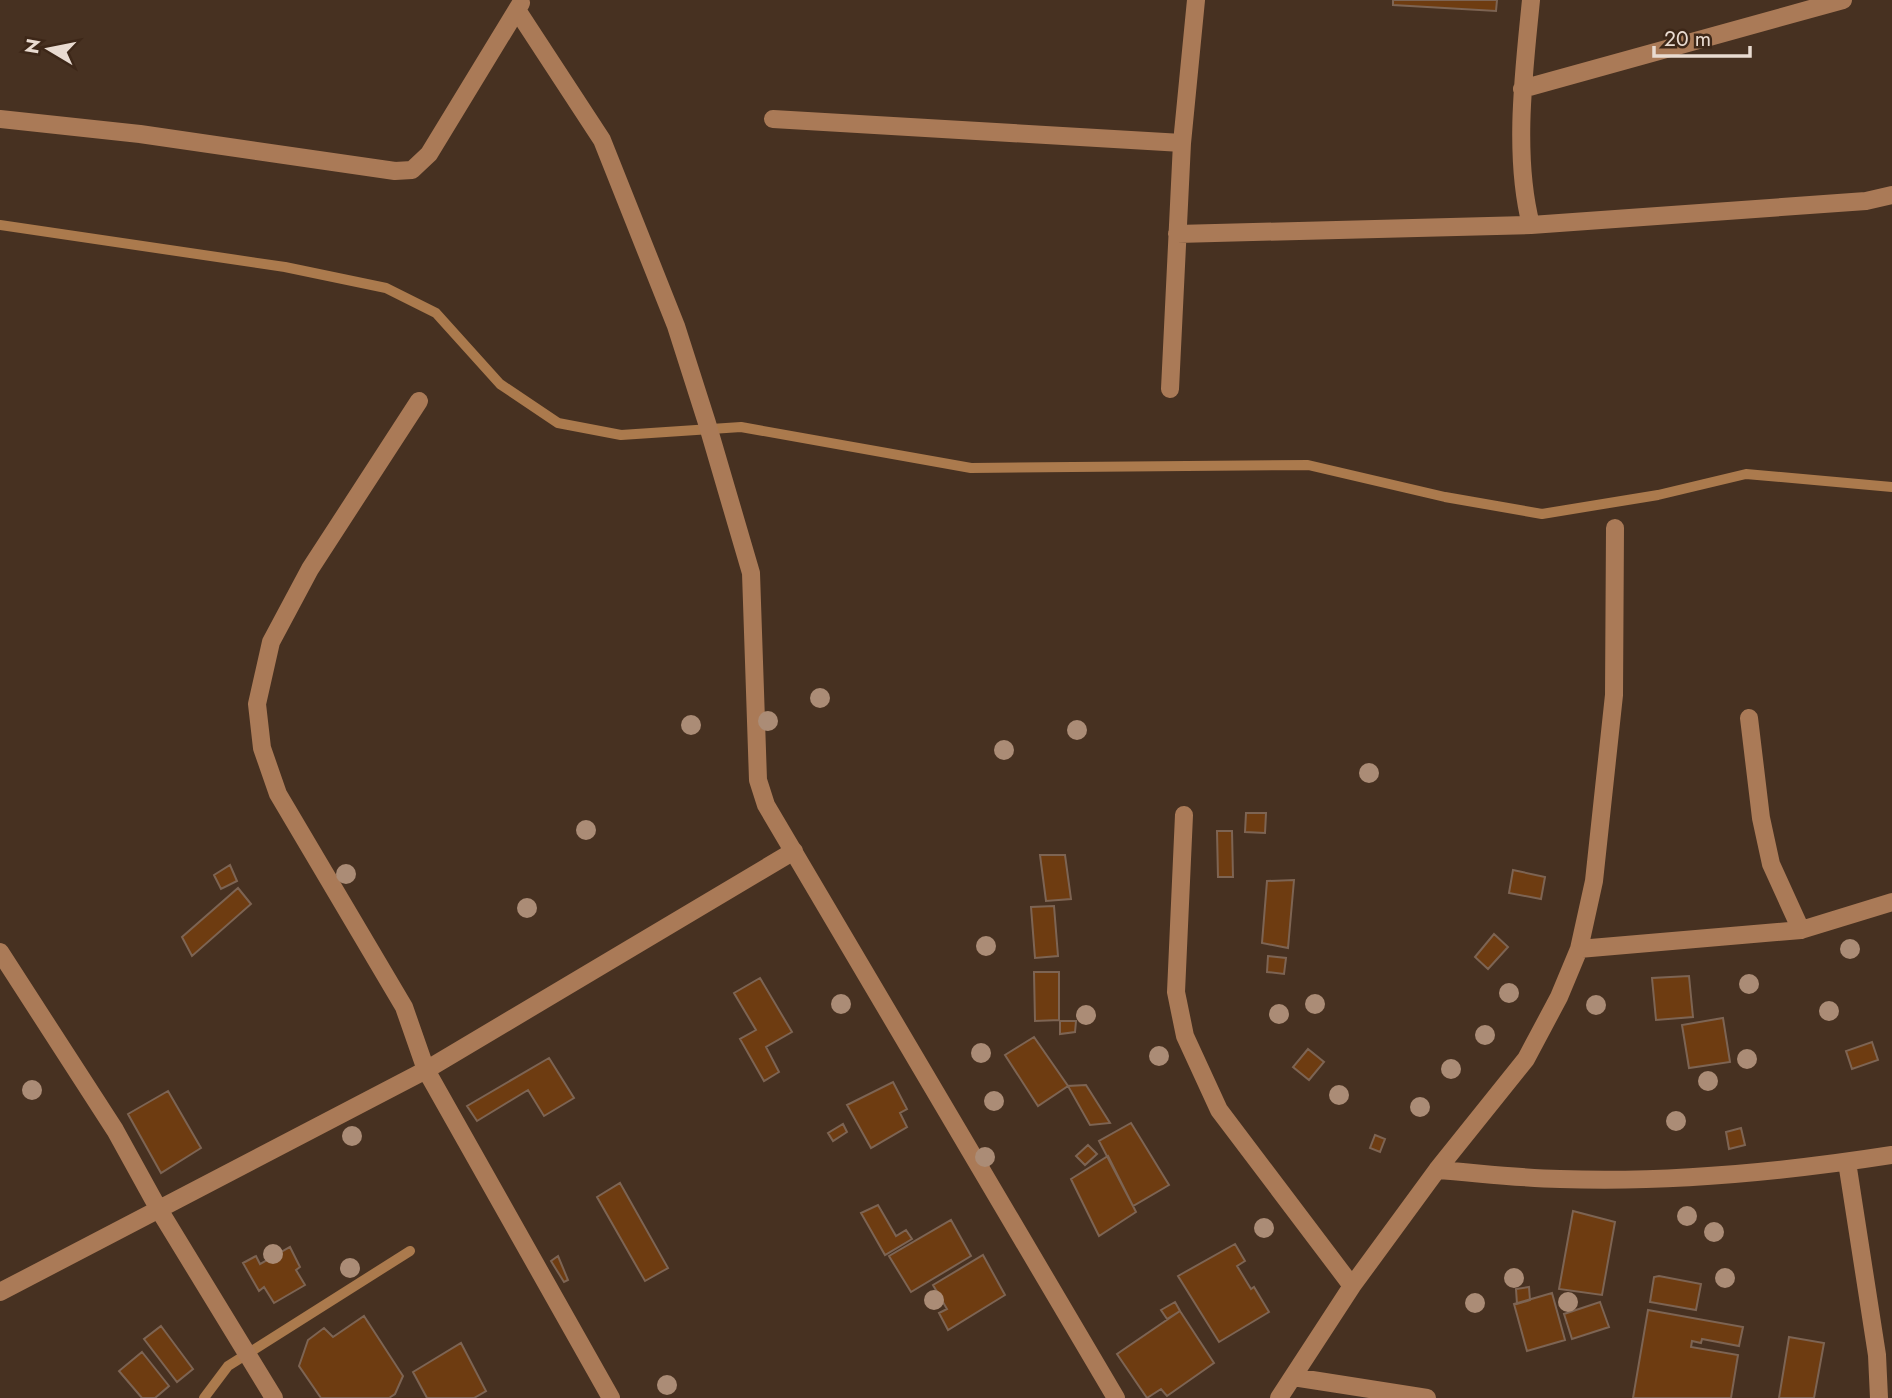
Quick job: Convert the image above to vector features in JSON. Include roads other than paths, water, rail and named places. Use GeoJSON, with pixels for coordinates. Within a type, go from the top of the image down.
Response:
{"type":"FeatureCollection","features":[{"type":"Feature","properties":{"kind":"street"},"geometry":{"type":"LineString","coordinates":[[1170,389],[1182,144],[1196,0]]}},
{"type":"Feature","properties":{"kind":"street"},"geometry":{"type":"LineString","coordinates":[[1531,0],[1522,89],[1525,203],[1531,225]]}},
{"type":"Feature","properties":{"kind":"street"},"geometry":{"type":"LineString","coordinates":[[1522,89],[1843,0]]}},
{"type":"Feature","properties":{"kind":"street"},"geometry":{"type":"LineString","coordinates":[[0,119],[140,134],[395,172],[412,170],[429,154],[520,5],[602,140],[676,326],[739,524],[751,573],[758,780],[766,805],[1116,1398]]}},
{"type":"Feature","properties":{"kind":"street"},"geometry":{"type":"LineString","coordinates":[[773,119],[1182,144]]}},
{"type":"Feature","properties":{"kind":"street"},"geometry":{"type":"LineString","coordinates":[[1177,234],[1531,225],[1866,201],[1892,195]]}},
{"type":"Feature","properties":{"kind":"street"},"geometry":{"type":"LineString","coordinates":[[419,401],[310,569],[271,642],[257,704],[262,748],[278,794],[404,1007],[426,1070],[611,1398]]}},
{"type":"Feature","properties":{"kind":"street"},"geometry":{"type":"LineString","coordinates":[[1279,1398],[1352,1286],[1437,1170],[1526,1059],[1559,997],[1579,949],[1594,881],[1614,695],[1615,528]]}},
{"type":"Feature","properties":{"kind":"street"},"geometry":{"type":"LineString","coordinates":[[1749,718],[1761,818],[1771,864],[1801,930]]}},
{"type":"Feature","properties":{"kind":"street"},"geometry":{"type":"LineString","coordinates":[[1184,815],[1176,992],[1185,1036],[1219,1110],[1352,1286]]}},
{"type":"Feature","properties":{"kind":"street"},"geometry":{"type":"LineString","coordinates":[[0,1292],[426,1070],[794,851]]}},
{"type":"Feature","properties":{"kind":"street"},"geometry":{"type":"LineString","coordinates":[[1579,949],[1801,930],[1892,902]]}},
{"type":"Feature","properties":{"kind":"street"},"geometry":{"type":"LineString","coordinates":[[0,952],[115,1130],[158,1208],[274,1398]]}},
{"type":"Feature","properties":{"kind":"street"},"geometry":{"type":"LineString","coordinates":[[1437,1170],[1561,1179],[1642,1179],[1763,1172],[1892,1155]]}},
{"type":"Feature","properties":{"kind":"street"},"geometry":{"type":"LineString","coordinates":[[1847,1162],[1877,1355],[1879,1398]]}},
{"type":"Feature","properties":{"kind":"street"},"geometry":{"type":"LineString","coordinates":[[1293,1377],[1427,1398]]}},
{"type":"Feature","properties":{"kind":"waterway"},"geometry":{"type":"LineString","coordinates":[[0,225],[285,267],[386,288],[436,313],[500,384],[558,423],[621,435],[741,427],[971,468],[1308,465],[1445,497],[1542,514],[1658,495],[1746,474],[1892,487]]}},
{"type":"Feature","properties":{"kind":"waterway"},"geometry":{"type":"LineString","coordinates":[[204,1398],[228,1366],[410,1251]]}}]}
